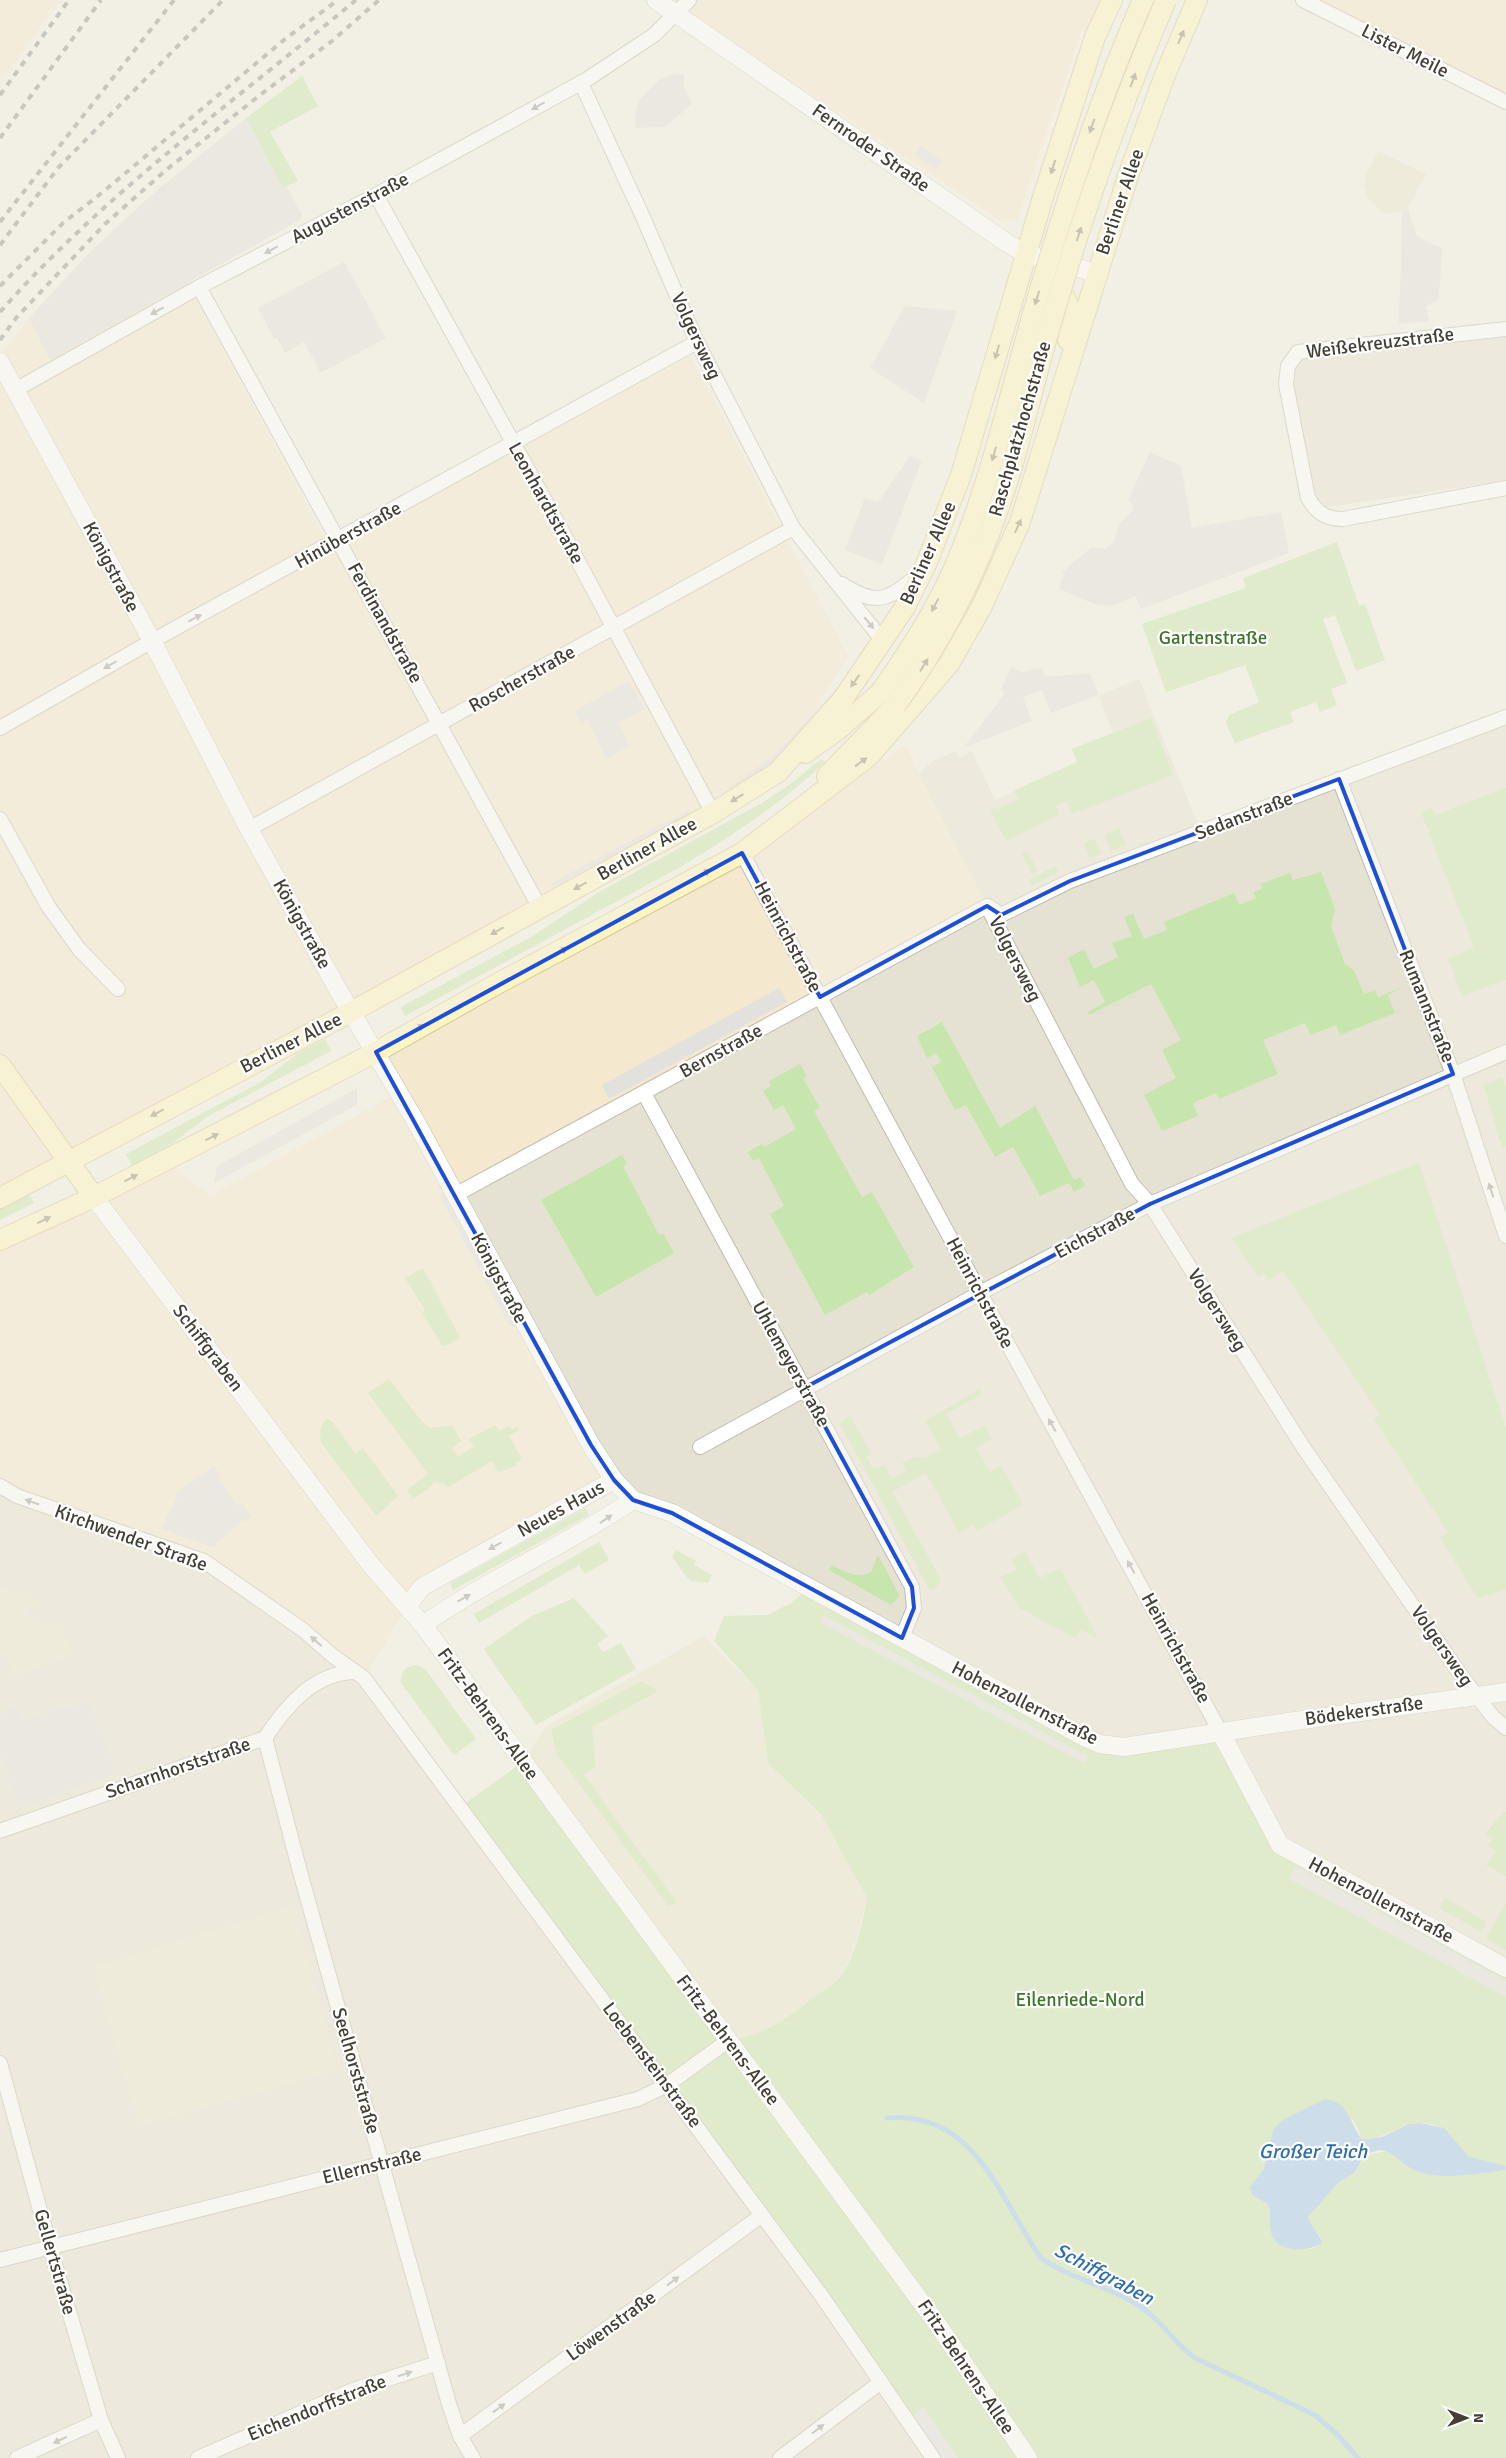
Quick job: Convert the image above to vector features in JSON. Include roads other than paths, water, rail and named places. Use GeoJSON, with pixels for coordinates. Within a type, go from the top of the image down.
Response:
{"type":"FeatureCollection","features":[{"type":"Feature","properties":{"kind":"main road","name":"Berliner Allee"},"geometry":{"type":"LineString","coordinates":[[0,1198],[162,1110],[351,1012],[713,813],[778,772],[843,699],[905,607],[922,571],[961,475],[1026,254],[1095,37],[1112,0]]}},
{"type":"Feature","properties":{"kind":"main road","name":"Raschplatzhochstraße"},"geometry":{"type":"LineString","coordinates":[[778,772],[836,732],[880,693],[927,622],[962,550],[984,488],[1071,185],[1117,59],[1143,0]]}},
{"type":"Feature","properties":{"kind":"main road","name":"Raschplatzhochstraße"},"geometry":{"type":"LineString","coordinates":[[793,812],[896,705],[922,669],[945,630],[980,557],[1008,479],[1051,323],[1099,171],[1138,66],[1166,0]]}},
{"type":"Feature","properties":{"kind":"main road","name":"Berliner Allee"},"geometry":{"type":"LineString","coordinates":[[0,1240],[94,1197],[376,1052],[497,984],[742,853],[793,812],[869,756],[949,664],[982,606],[1020,522],[1057,408],[1096,273],[1128,176],[1165,74],[1197,0]]}},
{"type":"Feature","properties":{"kind":"main road","name":"Berliner Allee"},"geometry":{"type":"LineString","coordinates":[[1026,254],[1053,278],[1068,300],[1071,321],[1057,408]]}},
{"type":"Feature","properties":{"kind":"main road","name":"Schiffgraben"},"geometry":{"type":"LineString","coordinates":[[0,1064],[94,1197]]}},
{"type":"Feature","properties":{"kind":"street","name":"Fernroder Straße"},"geometry":{"type":"LineString","coordinates":[[656,0],[1026,254],[1096,273]]}},
{"type":"Feature","properties":{"kind":"street","name":"Augustenstraße"},"geometry":{"type":"LineString","coordinates":[[15,390],[199,287],[376,195],[581,83],[654,35],[677,14],[688,0]]}},
{"type":"Feature","properties":{"kind":"street","name":"Lister Meile"},"geometry":{"type":"LineString","coordinates":[[1303,0],[1506,102]]}},
{"type":"Feature","properties":{"kind":"street","name":"Volgersweg"},"geometry":{"type":"LineString","coordinates":[[581,83],[654,241],[696,342],[793,528],[883,641]]}},
{"type":"Feature","properties":{"kind":"street","name":"Leonhardtstraße"},"geometry":{"type":"LineString","coordinates":[[376,195],[713,813]]}},
{"type":"Feature","properties":{"kind":"street","name":"Ferdinandstraße"},"geometry":{"type":"LineString","coordinates":[[199,287],[340,540],[540,908]]}},
{"type":"Feature","properties":{"kind":"street","name":"Weißekreuzstraße"},"geometry":{"type":"LineString","coordinates":[[1506,329],[1298,352],[1288,366],[1286,384],[1308,498],[1314,509],[1333,519],[1344,519],[1506,488]]}},
{"type":"Feature","properties":{"kind":"street","name":"Hinüberstraße"},"geometry":{"type":"LineString","coordinates":[[0,728],[152,641],[340,540],[696,342]]}},
{"type":"Feature","properties":{"kind":"street","name":"Königstraße"},"geometry":{"type":"LineString","coordinates":[[0,362],[152,641],[250,829],[351,1012],[376,1052],[591,1445],[614,1480]]}},
{"type":"Feature","properties":{"kind":"street","name":"Roscherstraße"},"geometry":{"type":"LineString","coordinates":[[250,829],[793,528]]}},
{"type":"Feature","properties":{"kind":"street","name":"Volgersweg"},"geometry":{"type":"LineString","coordinates":[[832,578],[859,595],[876,598],[899,591],[922,571]]}},
{"type":"Feature","properties":{"kind":"street","name":"Sedanstraße"},"geometry":{"type":"LineString","coordinates":[[988,906],[1001,915],[1070,881],[1506,716]]}},
{"type":"Feature","properties":{"kind":"street","name":"Rumannstraße"},"geometry":{"type":"LineString","coordinates":[[1339,779],[1453,1074],[1506,1236]]}},
{"type":"Feature","properties":{"kind":"street"},"geometry":{"type":"LineString","coordinates":[[0,819],[48,906],[79,949],[118,989]]}},
{"type":"Feature","properties":{"kind":"street","name":"Heinrichstraße"},"geometry":{"type":"LineString","coordinates":[[742,853],[980,1293],[1221,1732]]}},
{"type":"Feature","properties":{"kind":"street","name":"Volgersweg"},"geometry":{"type":"LineString","coordinates":[[988,906],[1132,1184],[1150,1204],[1304,1447],[1477,1696],[1493,1717],[1506,1728]]}},
{"type":"Feature","properties":{"kind":"street","name":"Bernstraße"},"geometry":{"type":"LineString","coordinates":[[455,1195],[988,906]]}},
{"type":"Feature","properties":{"kind":"street","name":"Eichstraße"},"geometry":{"type":"LineString","coordinates":[[700,1446],[980,1293],[1150,1204],[1506,1052]]}},
{"type":"Feature","properties":{"kind":"street","name":"Uhlemeyerstraße"},"geometry":{"type":"LineString","coordinates":[[644,1093],[912,1587],[914,1608],[902,1638]]}},
{"type":"Feature","properties":{"kind":"street","name":"Schiffgraben"},"geometry":{"type":"LineString","coordinates":[[94,1197],[371,1565],[408,1605],[423,1625]]}},
{"type":"Feature","properties":{"kind":"street","name":"Neues Haus"},"geometry":{"type":"LineString","coordinates":[[408,1605],[422,1587],[614,1480],[633,1500],[591,1528],[460,1600],[423,1625]]}},
{"type":"Feature","properties":{"kind":"street","name":"Kirchwender Straße"},"geometry":{"type":"LineString","coordinates":[[0,1486],[17,1496],[204,1561],[303,1630],[359,1675]]}},
{"type":"Feature","properties":{"kind":"street","name":"Hohenzollernstraße"},"geometry":{"type":"LineString","coordinates":[[633,1500],[672,1513],[1100,1744],[1124,1747],[1221,1732],[1280,1845],[1506,1968]]}},
{"type":"Feature","properties":{"kind":"street","name":"Fritz-Behrens-Allee"},"geometry":{"type":"LineString","coordinates":[[423,1625],[938,2325],[1028,2458]]}},
{"type":"Feature","properties":{"kind":"street","name":"Scharnhorststraße"},"geometry":{"type":"LineString","coordinates":[[0,1831],[265,1738],[290,1704],[322,1679],[338,1673],[359,1675]]}},
{"type":"Feature","properties":{"kind":"street","name":"Loebensteinstraße"},"geometry":{"type":"LineString","coordinates":[[359,1675],[667,2085],[762,2215],[933,2458]]}},
{"type":"Feature","properties":{"kind":"street","name":"Bödekerstraße"},"geometry":{"type":"LineString","coordinates":[[1221,1732],[1506,1692]]}},
{"type":"Feature","properties":{"kind":"street","name":"Seelhorststraße"},"geometry":{"type":"LineString","coordinates":[[265,1738],[300,1872],[438,2363],[460,2436],[473,2458]]}},
{"type":"Feature","properties":{"kind":"street","name":"Ellernstraße"},"geometry":{"type":"LineString","coordinates":[[0,2260],[638,2100],[667,2085],[729,2040]]}},
{"type":"Feature","properties":{"kind":"street","name":"Gellertstraße"},"geometry":{"type":"LineString","coordinates":[[0,2063],[50,2247],[102,2420],[118,2458]]}},
{"type":"Feature","properties":{"kind":"street","name":"Löwenstraße"},"geometry":{"type":"LineString","coordinates":[[460,2436],[762,2215]]}},
{"type":"Feature","properties":{"kind":"street","name":"Eichendorffstraße"},"geometry":{"type":"LineString","coordinates":[[198,2458],[353,2390],[438,2363]]}},
{"type":"Feature","properties":{"kind":"street"},"geometry":{"type":"LineString","coordinates":[[780,2458],[881,2382]]}},
{"type":"Feature","properties":{"kind":"street"},"geometry":{"type":"LineString","coordinates":[[17,2458],[102,2420]]}},
{"type":"Feature","properties":{"kind":"water","name":"Großer Teich"},"geometry":{"type":"Polygon","coordinates":[[[1325,2099],[1340,2104],[1363,2140],[1382,2137],[1409,2124],[1420,2123],[1444,2128],[1469,2157],[1506,2166],[1506,2170],[1460,2176],[1432,2175],[1422,2173],[1407,2166],[1392,2154],[1383,2150],[1371,2152],[1363,2156],[1355,2173],[1338,2183],[1308,2217],[1322,2243],[1301,2249],[1286,2247],[1274,2239],[1271,2232],[1268,2204],[1252,2195],[1250,2187],[1264,2169],[1273,2130],[1283,2120],[1325,2099]]]}},
{"type":"Feature","properties":{"kind":"waterway","name":"Schiffgraben"},"geometry":{"type":"LineString","coordinates":[[887,2118],[917,2119],[943,2128],[964,2143],[982,2163],[998,2186],[1041,2258],[1063,2271],[1112,2291],[1135,2303],[1151,2315],[1195,2358],[1315,2415],[1336,2433],[1358,2458]]}},
{"type":"Feature","properties":{"kind":"railway"},"geometry":{"type":"LineString","coordinates":[[0,95],[69,0]]}},
{"type":"Feature","properties":{"kind":"railway"},"geometry":{"type":"LineString","coordinates":[[0,138],[101,0]]}},
{"type":"Feature","properties":{"kind":"railway"},"geometry":{"type":"LineString","coordinates":[[0,222],[174,0]]}},
{"type":"Feature","properties":{"kind":"railway"},"geometry":{"type":"LineString","coordinates":[[0,245],[58,168],[223,0]]}},
{"type":"Feature","properties":{"kind":"railway"},"geometry":{"type":"LineString","coordinates":[[0,286],[63,223],[103,192],[285,39],[338,0]]}},
{"type":"Feature","properties":{"kind":"railway"},"geometry":{"type":"LineString","coordinates":[[0,312],[83,227],[127,188],[172,149],[356,0]]}},
{"type":"Feature","properties":{"kind":"railway"},"geometry":{"type":"LineString","coordinates":[[0,340],[16,318],[105,224],[166,170],[260,95],[332,41],[379,0]]}},
{"type":"Feature","properties":{"kind":"park label","name":"Gartenstraße"},"geometry":{"type":"Point","coordinates":[1213,638]}},
{"type":"Feature","properties":{"kind":"park label","name":"Eilenriede-Nord"},"geometry":{"type":"Point","coordinates":[1080,2000]}}]}
